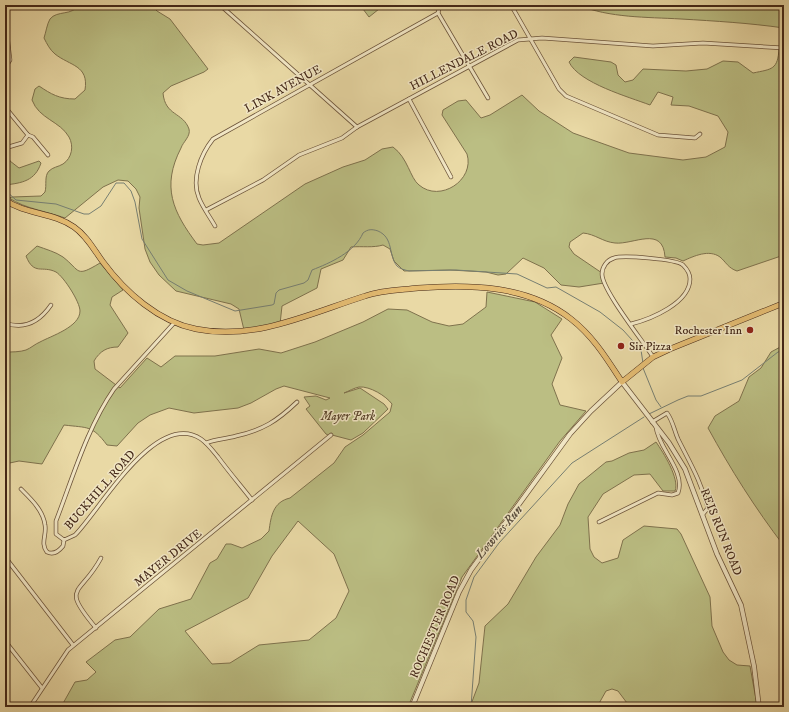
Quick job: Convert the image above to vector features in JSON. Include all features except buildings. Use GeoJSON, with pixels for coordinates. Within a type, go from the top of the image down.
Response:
{"type":"FeatureCollection","features":[{"type":"Feature","properties":{"kind":"main road"},"geometry":{"type":"LineString","coordinates":[[5,200],[22,210],[58,218],[78,230],[126,288],[143,303],[174,323],[208,331],[244,330],[273,326],[306,318],[380,292],[450,286],[487,288],[536,299],[565,315],[593,340],[622,382]]}},
{"type":"Feature","properties":{"kind":"main road","name":"ROCHESTER ROAD"},"geometry":{"type":"LineString","coordinates":[[622,382],[653,357],[682,343],[784,303]]}},
{"type":"Feature","properties":{"kind":"street"},"geometry":{"type":"LineString","coordinates":[[5,68],[10,60],[6,26],[7,5]]}},
{"type":"Feature","properties":{"kind":"street"},"geometry":{"type":"LineString","coordinates":[[220,5],[283,62],[311,84],[357,127]]}},
{"type":"Feature","properties":{"kind":"street"},"geometry":{"type":"LineString","coordinates":[[440,5],[438,13],[488,98]]}},
{"type":"Feature","properties":{"kind":"street"},"geometry":{"type":"LineString","coordinates":[[511,5],[559,89],[566,96],[658,135],[695,138],[700,134]]}},
{"type":"Feature","properties":{"kind":"street","name":"LINK AVENUE"},"geometry":{"type":"LineString","coordinates":[[215,226],[199,198],[196,188],[198,174],[206,149],[213,139],[438,13]]}},
{"type":"Feature","properties":{"kind":"street","name":"HILLENDALE ROAD"},"geometry":{"type":"LineString","coordinates":[[206,210],[263,180],[299,155],[342,138],[357,127],[469,68],[518,40],[529,38],[653,46],[703,43],[784,48]]}},
{"type":"Feature","properties":{"kind":"street"},"geometry":{"type":"LineString","coordinates":[[409,99],[451,177]]}},
{"type":"Feature","properties":{"kind":"street"},"geometry":{"type":"LineString","coordinates":[[5,107],[28,135],[33,137],[48,155]]}},
{"type":"Feature","properties":{"kind":"street"},"geometry":{"type":"LineString","coordinates":[[5,148],[22,143],[28,135]]}},
{"type":"Feature","properties":{"kind":"street"},"geometry":{"type":"LineString","coordinates":[[631,324],[666,309],[685,295],[689,287],[690,275],[684,266],[673,261],[620,257],[610,260],[604,266],[602,273],[604,282],[631,324],[653,357]]}},
{"type":"Feature","properties":{"kind":"street"},"geometry":{"type":"LineString","coordinates":[[5,323],[18,326],[29,325],[41,317],[52,305]]}},
{"type":"Feature","properties":{"kind":"street","name":"BUCKHILL ROAD"},"geometry":{"type":"LineString","coordinates":[[174,323],[114,389],[100,412],[55,525],[56,534],[64,540],[78,532],[131,467],[158,442],[181,434],[195,436],[206,443],[252,500]]}},
{"type":"Feature","properties":{"kind":"street","name":"REIS RUN ROAD"},"geometry":{"type":"LineString","coordinates":[[622,382],[677,454],[685,469],[717,554],[741,605],[754,666],[759,707]]}},
{"type":"Feature","properties":{"kind":"street","name":"ROCHESTER ROAD"},"geometry":{"type":"LineString","coordinates":[[412,707],[459,592],[471,570],[570,434],[591,411],[622,382]]}},
{"type":"Feature","properties":{"kind":"street"},"geometry":{"type":"LineString","coordinates":[[206,443],[242,435],[264,428],[278,420],[297,402]]}},
{"type":"Feature","properties":{"kind":"street"},"geometry":{"type":"LineString","coordinates":[[652,422],[667,413],[671,418],[679,440],[694,467],[705,496],[708,508],[703,514]]}},
{"type":"Feature","properties":{"kind":"street"},"geometry":{"type":"LineString","coordinates":[[599,522],[658,493],[672,495],[678,493],[680,488],[678,479],[669,454],[659,440],[656,427]]}},
{"type":"Feature","properties":{"kind":"street","name":"MAYER DRIVE"},"geometry":{"type":"LineString","coordinates":[[30,707],[61,658],[73,645],[96,628],[331,435]]}},
{"type":"Feature","properties":{"kind":"street"},"geometry":{"type":"LineString","coordinates":[[21,489],[42,514],[46,526],[43,546],[47,552],[57,552],[63,546],[64,540]]}},
{"type":"Feature","properties":{"kind":"street"},"geometry":{"type":"LineString","coordinates":[[5,557],[73,645]]}},
{"type":"Feature","properties":{"kind":"street"},"geometry":{"type":"LineString","coordinates":[[96,628],[78,604],[75,596],[76,591],[89,577],[102,558]]}},
{"type":"Feature","properties":{"kind":"street"},"geometry":{"type":"LineString","coordinates":[[5,641],[42,688]]}},
{"type":"Feature","properties":{"kind":"green space"},"geometry":{"type":"Polygon","coordinates":[[[78,5],[151,5],[157,11],[170,19],[208,69],[171,86],[163,93],[167,106],[183,119],[189,129],[188,137],[175,162],[171,187],[172,199],[182,221],[197,244],[203,245],[219,243],[305,184],[343,167],[365,160],[382,149],[393,147],[402,157],[416,182],[427,190],[446,190],[454,186],[461,180],[466,172],[468,164],[467,154],[442,115],[443,110],[458,101],[466,100],[481,118],[490,115],[522,95],[539,111],[573,133],[629,153],[683,160],[706,157],[725,147],[728,132],[718,116],[689,106],[671,105],[673,97],[658,92],[650,105],[630,98],[593,83],[574,70],[569,62],[574,57],[611,62],[616,65],[618,75],[625,82],[633,80],[643,69],[686,71],[707,69],[723,61],[738,62],[753,73],[760,72],[775,65],[779,48],[784,48],[784,255],[737,271],[729,267],[720,257],[706,253],[683,261],[676,258],[665,257],[663,247],[659,242],[653,239],[615,243],[583,233],[570,242],[569,247],[574,254],[602,273],[604,283],[579,287],[561,285],[544,268],[523,258],[506,274],[498,275],[486,272],[450,270],[404,271],[394,261],[390,249],[383,245],[371,247],[351,247],[343,260],[321,269],[317,288],[282,306],[280,324],[244,330],[239,309],[231,304],[176,291],[159,275],[150,262],[145,249],[139,208],[140,197],[136,189],[128,181],[118,180],[103,187],[65,218],[29,207],[9,198],[41,196],[45,192],[47,173],[63,164],[70,155],[72,148],[69,137],[60,127],[39,112],[32,100],[35,89],[39,86],[56,96],[69,99],[75,99],[85,90],[84,76],[81,71],[55,54],[50,49],[44,38],[47,26],[53,16],[72,11],[78,5]]]}},
{"type":"Feature","properties":{"kind":"green space"},"geometry":{"type":"Polygon","coordinates":[[[360,5],[384,5],[369,17],[360,5]]]}},
{"type":"Feature","properties":{"kind":"green space"},"geometry":{"type":"Polygon","coordinates":[[[578,5],[784,5],[784,28],[732,22],[615,15],[578,5]]]}},
{"type":"Feature","properties":{"kind":"green space"},"geometry":{"type":"Polygon","coordinates":[[[5,148],[10,161],[19,168],[39,161],[41,163],[35,174],[22,182],[5,185],[5,148]]]}},
{"type":"Feature","properties":{"kind":"green space","name":"Mayer Park"},"geometry":{"type":"Polygon","coordinates":[[[37,246],[60,255],[79,271],[92,268],[100,263],[123,290],[112,297],[110,305],[128,333],[118,347],[104,350],[94,361],[95,369],[120,388],[147,358],[161,367],[175,356],[215,356],[259,349],[281,353],[315,342],[363,322],[388,309],[407,310],[432,322],[449,326],[463,324],[486,307],[487,292],[535,302],[562,319],[551,335],[562,358],[552,384],[560,405],[586,411],[560,441],[462,577],[408,707],[61,707],[75,682],[87,680],[96,672],[86,662],[115,640],[130,637],[159,609],[191,599],[210,563],[217,559],[226,544],[231,544],[242,548],[261,539],[269,531],[272,515],[276,506],[284,500],[290,498],[334,463],[345,447],[363,435],[390,412],[392,404],[382,395],[368,388],[359,387],[344,393],[360,388],[384,404],[388,409],[363,433],[351,440],[326,434],[306,409],[310,406],[304,397],[316,396],[326,400],[330,398],[284,386],[238,408],[194,413],[169,408],[150,415],[138,423],[117,446],[107,445],[97,434],[84,427],[64,425],[42,464],[19,461],[5,464],[5,352],[19,352],[26,350],[64,330],[75,322],[79,317],[80,311],[75,296],[59,275],[51,270],[35,268],[26,256],[37,246]],[[298,521],[272,556],[248,598],[185,631],[212,664],[230,663],[259,645],[309,640],[336,618],[349,591],[334,554],[298,521]]]}},
{"type":"Feature","properties":{"kind":"green space"},"geometry":{"type":"Polygon","coordinates":[[[784,345],[784,546],[744,488],[708,428],[715,416],[739,401],[749,377],[761,368],[771,352],[784,345]]]}},
{"type":"Feature","properties":{"kind":"green space"},"geometry":{"type":"Polygon","coordinates":[[[656,442],[673,473],[676,486],[675,491],[663,491],[650,474],[634,475],[603,494],[588,517],[590,549],[594,557],[602,563],[618,558],[623,540],[644,526],[677,529],[681,534],[710,597],[712,626],[723,652],[729,660],[737,665],[750,666],[757,705],[749,707],[630,707],[618,691],[612,689],[606,691],[597,707],[470,707],[479,683],[485,626],[508,604],[536,557],[560,525],[568,504],[579,484],[606,462],[612,461],[629,453],[644,450],[656,442]]]}},
{"type":"Feature","properties":{"kind":"waterway"},"geometry":{"type":"LineString","coordinates":[[5,190],[16,200],[56,204],[84,214],[89,214],[101,206],[116,183],[124,183],[131,191],[135,202],[142,239],[168,280],[187,291],[235,311],[274,304],[276,293],[279,290],[304,283],[308,280],[312,270],[334,260],[348,251],[354,246],[363,233],[370,230],[376,230],[383,234],[389,242],[394,262],[398,267],[404,270],[456,270],[517,274],[547,288],[556,287],[600,312],[623,330],[641,350],[643,363]]}},
{"type":"Feature","properties":{"kind":"waterway","name":"Lowries Run"},"geometry":{"type":"LineString","coordinates":[[649,414],[688,396],[701,396],[742,380],[778,352],[784,350]]}},
{"type":"Feature","properties":{"kind":"waterway"},"geometry":{"type":"LineString","coordinates":[[643,368],[656,400],[661,407]]}},
{"type":"Feature","properties":{"kind":"waterway","name":"Lowries Run"},"geometry":{"type":"LineString","coordinates":[[471,707],[476,637],[473,621],[466,612],[466,600],[474,577],[499,543],[572,463],[644,417]]}},
{"type":"Feature","properties":{"kind":"place","name":"Rochester Inn"},"geometry":{"type":"Point","coordinates":[750,330]}},
{"type":"Feature","properties":{"kind":"place","name":"Sir Pizza"},"geometry":{"type":"Point","coordinates":[621,346]}}]}
